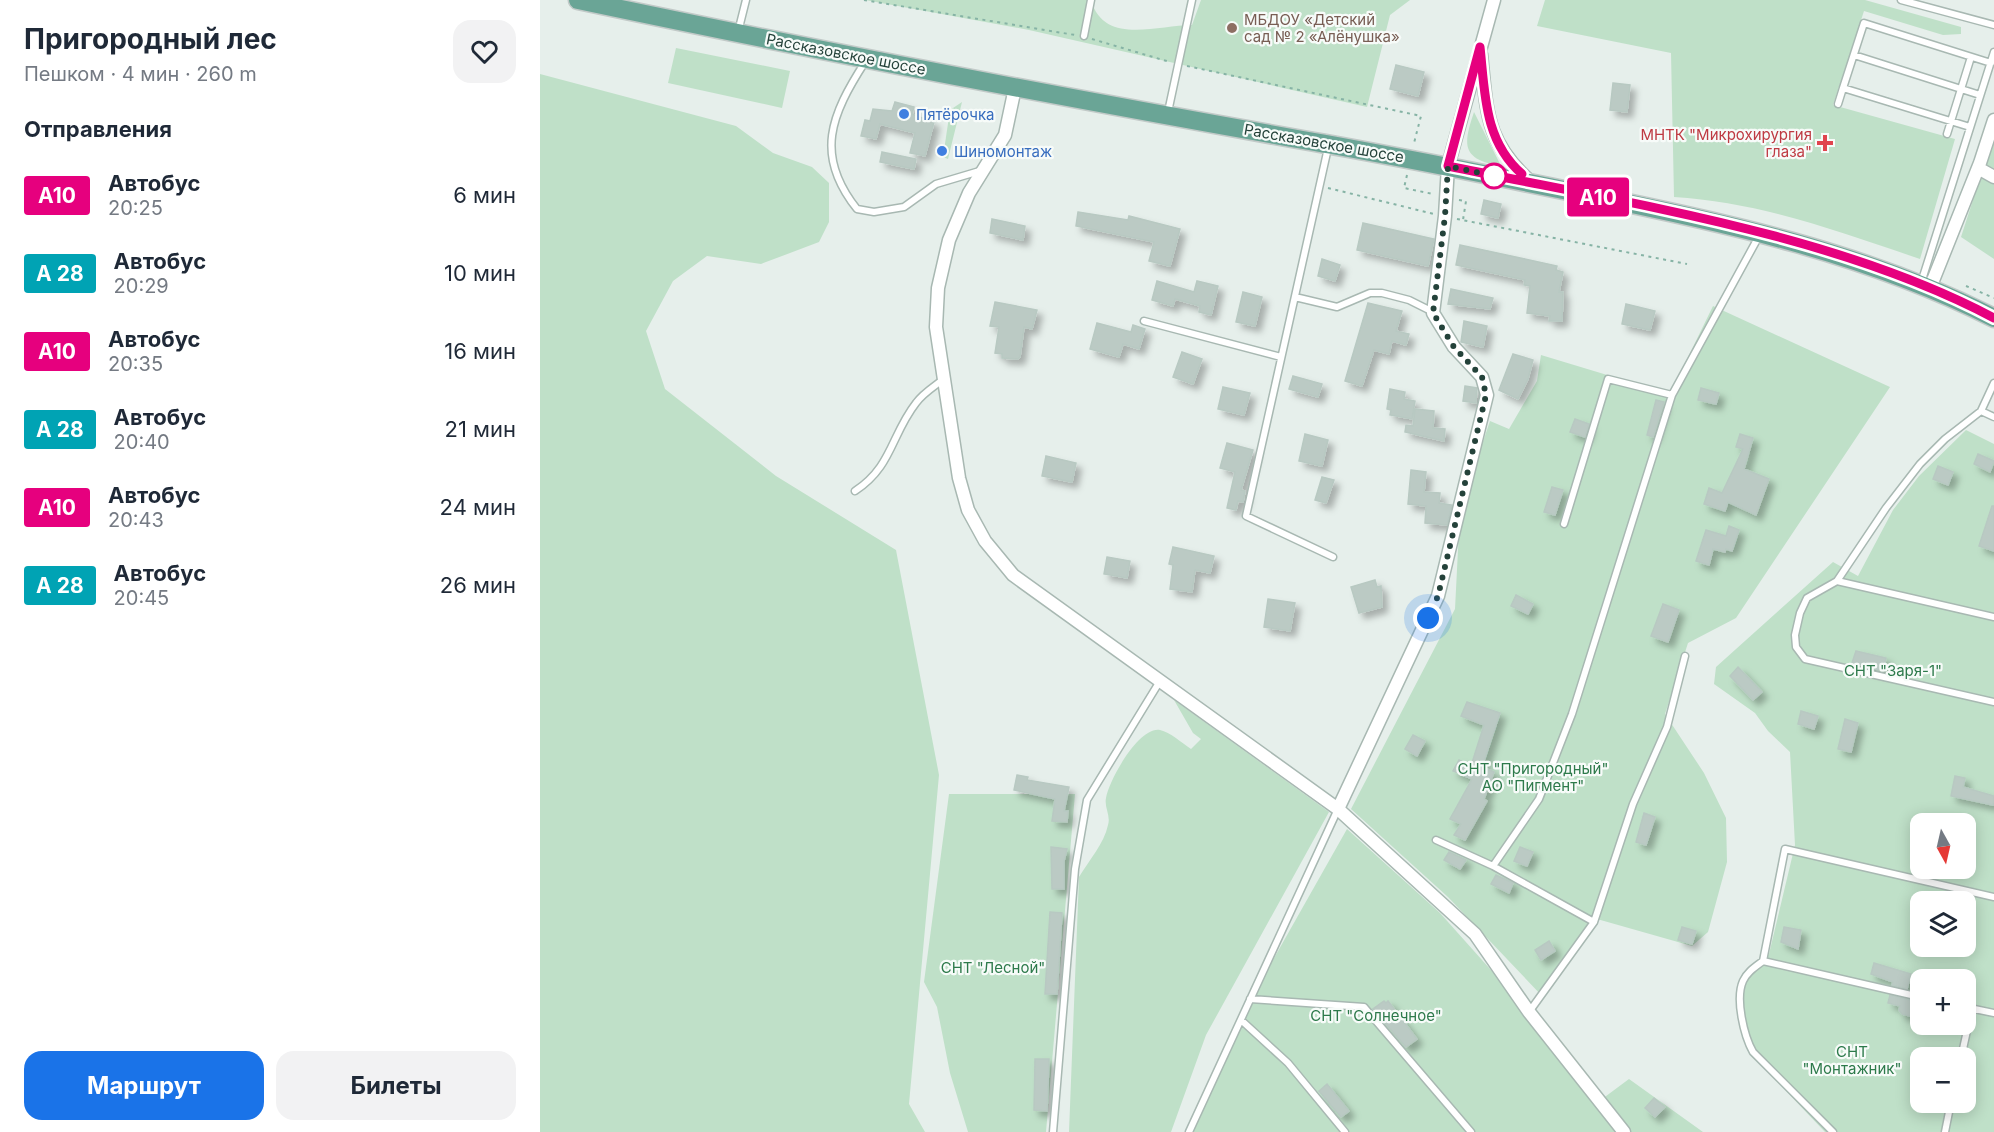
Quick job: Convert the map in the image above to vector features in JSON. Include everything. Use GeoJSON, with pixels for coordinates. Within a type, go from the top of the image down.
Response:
{"type":"FeatureCollection","features":[{"type":"Feature","properties":{"kind":"main road","name":"Рассказовское шоссе"},"geometry":{"type":"LineString","coordinates":[[578,0],[1015,88],[1410,158],[1760,234],[1817,249],[1925,286],[1994,318]]}},
{"type":"Feature","properties":{"kind":"street"},"geometry":{"type":"LineString","coordinates":[[1338,809],[1438,596],[1486,395],[1482,377],[1454,347],[1433,313],[1445,216],[1448,166],[1494,0]]}},
{"type":"Feature","properties":{"kind":"street"},"geometry":{"type":"LineString","coordinates":[[1480,47],[1489,122],[1510,163],[1534,184]]}},
{"type":"Feature","properties":{"kind":"street"},"geometry":{"type":"LineString","coordinates":[[1015,88],[1005,135],[969,193],[950,240],[938,288],[936,327],[959,478],[968,510],[985,541],[1013,574],[1338,809],[1475,934],[1529,1012],[1624,1132]]}},
{"type":"Feature","properties":{"kind":"street"},"geometry":{"type":"LineString","coordinates":[[1925,286],[1978,168],[1994,120]]}},
{"type":"Feature","properties":{"kind":"street"},"geometry":{"type":"LineString","coordinates":[[1978,168],[1994,177]]}},
{"type":"Feature","properties":{"kind":"lane"},"geometry":{"type":"LineString","coordinates":[[738,33],[746,0]]}},
{"type":"Feature","properties":{"kind":"lane"},"geometry":{"type":"LineString","coordinates":[[1084,36],[1091,0]]}},
{"type":"Feature","properties":{"kind":"lane"},"geometry":{"type":"LineString","coordinates":[[1167,116],[1192,0]]}},
{"type":"Feature","properties":{"kind":"lane"},"geometry":{"type":"LineString","coordinates":[[1901,0],[1994,25]]}},
{"type":"Feature","properties":{"kind":"lane"},"geometry":{"type":"LineString","coordinates":[[1838,104],[1864,23],[1991,63]]}},
{"type":"Feature","properties":{"kind":"lane"},"geometry":{"type":"LineString","coordinates":[[1925,286],[1970,127],[1994,52]]}},
{"type":"Feature","properties":{"kind":"lane"},"geometry":{"type":"LineString","coordinates":[[1854,55],[1980,95]]}},
{"type":"Feature","properties":{"kind":"lane"},"geometry":{"type":"LineString","coordinates":[[1947,134],[1971,57]]}},
{"type":"Feature","properties":{"kind":"lane"},"geometry":{"type":"LineString","coordinates":[[867,58],[847,90],[837,113],[831,153],[832,168],[843,192],[857,209],[874,212],[904,207],[936,184],[983,170]]}},
{"type":"Feature","properties":{"kind":"lane"},"geometry":{"type":"LineString","coordinates":[[1844,88],[1970,127]]}},
{"type":"Feature","properties":{"kind":"lane"},"geometry":{"type":"LineString","coordinates":[[1328,144],[1246,516],[1333,557]]}},
{"type":"Feature","properties":{"kind":"lane"},"geometry":{"type":"LineString","coordinates":[[1493,866],[1539,799],[1572,714],[1672,395],[1760,234]]}},
{"type":"Feature","properties":{"kind":"lane"},"geometry":{"type":"LineString","coordinates":[[1295,297],[1337,307],[1370,293],[1382,293],[1409,300],[1433,313]]}},
{"type":"Feature","properties":{"kind":"lane"},"geometry":{"type":"LineString","coordinates":[[1144,321],[1281,357]]}},
{"type":"Feature","properties":{"kind":"lane"},"geometry":{"type":"LineString","coordinates":[[855,491],[871,480],[885,463],[899,430],[916,402],[945,378]]}},
{"type":"Feature","properties":{"kind":"lane"},"geometry":{"type":"LineString","coordinates":[[1564,524],[1608,379],[1672,395]]}},
{"type":"Feature","properties":{"kind":"lane"},"geometry":{"type":"LineString","coordinates":[[1994,383],[1981,411],[1945,439],[1920,464],[1886,508],[1837,581],[1807,598],[1800,613],[1795,635],[1796,647],[1805,659],[1994,702]]}},
{"type":"Feature","properties":{"kind":"lane"},"geometry":{"type":"LineString","coordinates":[[1981,411],[1994,417]]}},
{"type":"Feature","properties":{"kind":"lane"},"geometry":{"type":"LineString","coordinates":[[1837,581],[1994,617]]}},
{"type":"Feature","properties":{"kind":"lane"},"geometry":{"type":"LineString","coordinates":[[1529,1012],[1594,922],[1632,804],[1667,727],[1685,656]]}},
{"type":"Feature","properties":{"kind":"lane"},"geometry":{"type":"LineString","coordinates":[[1053,1132],[1075,869],[1088,801],[1160,680]]}},
{"type":"Feature","properties":{"kind":"lane"},"geometry":{"type":"LineString","coordinates":[[1189,1132],[1338,809]]}},
{"type":"Feature","properties":{"kind":"lane"},"geometry":{"type":"LineString","coordinates":[[1436,840],[1493,866],[1594,922]]}},
{"type":"Feature","properties":{"kind":"lane"},"geometry":{"type":"LineString","coordinates":[[1833,1132],[1753,1052],[1744,1036],[1742,983],[1751,970],[1763,961],[1785,849],[1994,897]]}},
{"type":"Feature","properties":{"kind":"lane"},"geometry":{"type":"LineString","coordinates":[[1763,961],[1910,995]]}},
{"type":"Feature","properties":{"kind":"lane"},"geometry":{"type":"LineString","coordinates":[[1250,999],[1364,1007],[1471,1132]]}},
{"type":"Feature","properties":{"kind":"lane"},"geometry":{"type":"LineString","coordinates":[[1976,1008],[1994,1012]]}},
{"type":"Feature","properties":{"kind":"lane"},"geometry":{"type":"LineString","coordinates":[[1241,1020],[1288,1062],[1345,1132]]}},
{"type":"Feature","properties":{"kind":"lane"},"geometry":{"type":"LineString","coordinates":[[1945,1132],[1949,1113]]}},
{"type":"Feature","properties":{"kind":"path"},"geometry":{"type":"LineString","coordinates":[[864,0],[1084,36],[1178,64],[1421,116],[1404,188],[1466,201],[1462,220]]}},
{"type":"Feature","properties":{"kind":"path"},"geometry":{"type":"LineString","coordinates":[[1320,186],[1462,220],[1687,264]]}},
{"type":"Feature","properties":{"kind":"green space"},"geometry":{"type":"Polygon","coordinates":[[[865,0],[1091,0],[1098,14],[1107,23],[1133,30],[1192,25],[1201,0],[1410,0],[1390,15],[1367,107],[1029,30],[865,0]]]}},
{"type":"Feature","properties":{"kind":"green space","name":"МНТК \"Микрохирургия глаза\""},"geometry":{"type":"Polygon","coordinates":[[[1545,0],[1865,0],[1961,27],[1961,34],[1943,35],[1864,11],[1833,105],[1955,139],[1920,259],[1830,229],[1769,212],[1706,200],[1674,197],[1671,53],[1537,26],[1545,0]]]}},
{"type":"Feature","properties":{"kind":"green space"},"geometry":{"type":"Polygon","coordinates":[[[676,48],[790,71],[782,108],[668,83],[676,48]]]}},
{"type":"Feature","properties":{"kind":"green space"},"geometry":{"type":"Polygon","coordinates":[[[540,74],[736,126],[773,153],[812,167],[829,183],[829,222],[819,242],[761,264],[707,256],[673,281],[646,331],[665,389],[776,476],[896,550],[939,775],[909,1104],[925,1132],[540,1132],[540,74]]]}},
{"type":"Feature","properties":{"kind":"green space"},"geometry":{"type":"Polygon","coordinates":[[[962,102],[948,159],[943,157],[950,110],[962,102]]]}},
{"type":"Feature","properties":{"kind":"green space"},"geometry":{"type":"Polygon","coordinates":[[[1474,112],[1501,166],[1478,159],[1468,149],[1468,133],[1474,112]]]}},
{"type":"Feature","properties":{"kind":"green space"},"geometry":{"type":"Polygon","coordinates":[[[1994,135],[1994,259],[1961,237],[1994,135]]]}},
{"type":"Feature","properties":{"kind":"green space","name":"СНТ \"Пригородный\" АО \"Пигмент\""},"geometry":{"type":"Polygon","coordinates":[[[1713,306],[1890,387],[1736,618],[1688,643],[1665,714],[1704,773],[1726,818],[1727,862],[1708,932],[1692,946],[1597,919],[1543,997],[1448,897],[1351,809],[1455,609],[1459,530],[1469,483],[1490,421],[1509,429],[1537,381],[1541,355],[1670,394],[1713,306]]]}},
{"type":"Feature","properties":{"kind":"green space"},"geometry":{"type":"Polygon","coordinates":[[[1966,430],[1994,444],[1994,1132],[1825,1132],[1747,1050],[1740,988],[1769,954],[1795,845],[1790,752],[1768,731],[1755,713],[1714,684],[1716,667],[1833,562],[1858,576],[1893,510],[1919,476],[1966,430]]]}},
{"type":"Feature","properties":{"kind":"green space"},"geometry":{"type":"Polygon","coordinates":[[[1174,700],[1329,812],[1206,1035],[1171,1132],[1069,1132],[1079,877],[1106,832],[1109,822],[1106,801],[1108,790],[1134,745],[1143,736],[1160,730],[1172,735],[1191,749],[1201,739],[1193,733],[1174,700]]]}},
{"type":"Feature","properties":{"kind":"green space","name":"СНТ \"Лесной\""},"geometry":{"type":"Polygon","coordinates":[[[949,794],[1075,794],[1046,1132],[968,1132],[950,1073],[937,1007],[924,982],[949,794]]]}},
{"type":"Feature","properties":{"kind":"green space","name":"СНТ \"Солнечное\""},"geometry":{"type":"Polygon","coordinates":[[[1347,829],[1440,913],[1532,1016],[1594,1105],[1629,1079],[1703,1132],[1192,1132],[1243,1013],[1347,829]]]}},
{"type":"Feature","properties":{"kind":"building"},"geometry":{"type":"Polygon","coordinates":[[[1396,65],[1424,72],[1418,96],[1390,89],[1396,65]]]}},
{"type":"Feature","properties":{"kind":"building"},"geometry":{"type":"Polygon","coordinates":[[[1613,83],[1630,85],[1627,112],[1610,110],[1613,83]]]}},
{"type":"Feature","properties":{"kind":"building"},"geometry":{"type":"Polygon","coordinates":[[[895,102],[914,107],[912,114],[934,122],[925,156],[910,153],[915,133],[880,124],[876,139],[861,136],[865,120],[870,121],[873,109],[892,111],[895,102]]]}},
{"type":"Feature","properties":{"kind":"building"},"geometry":{"type":"Polygon","coordinates":[[[882,152],[916,159],[914,169],[880,162],[882,152]]]}},
{"type":"Feature","properties":{"kind":"building"},"geometry":{"type":"Polygon","coordinates":[[[1484,200],[1501,204],[1498,218],[1481,214],[1484,200]]]}},
{"type":"Feature","properties":{"kind":"building"},"geometry":{"type":"Polygon","coordinates":[[[1078,212],[1128,220],[1129,216],[1180,229],[1170,266],[1149,261],[1154,242],[1076,226],[1078,212]]]}},
{"type":"Feature","properties":{"kind":"building"},"geometry":{"type":"Polygon","coordinates":[[[992,219],[1025,226],[1023,240],[990,233],[992,219]]]}},
{"type":"Feature","properties":{"kind":"building"},"geometry":{"type":"Polygon","coordinates":[[[1363,223],[1434,239],[1428,266],[1357,250],[1363,223]]]}},
{"type":"Feature","properties":{"kind":"building"},"geometry":{"type":"Polygon","coordinates":[[[1460,245],[1557,266],[1556,270],[1563,272],[1559,292],[1563,292],[1562,321],[1549,321],[1550,316],[1527,313],[1530,286],[1524,285],[1525,280],[1456,265],[1460,245]]]}},
{"type":"Feature","properties":{"kind":"building"},"geometry":{"type":"Polygon","coordinates":[[[1322,259],[1340,265],[1335,281],[1318,276],[1322,259]]]}},
{"type":"Feature","properties":{"kind":"building"},"geometry":{"type":"Polygon","coordinates":[[[1157,281],[1194,292],[1197,281],[1218,286],[1211,315],[1199,312],[1200,306],[1175,299],[1173,306],[1152,300],[1157,281]]]}},
{"type":"Feature","properties":{"kind":"building"},"geometry":{"type":"Polygon","coordinates":[[[1451,289],[1493,298],[1490,309],[1448,304],[1451,289]]]}},
{"type":"Feature","properties":{"kind":"building"},"geometry":{"type":"Polygon","coordinates":[[[1243,292],[1262,297],[1255,326],[1236,322],[1243,292]]]}},
{"type":"Feature","properties":{"kind":"building"},"geometry":{"type":"Polygon","coordinates":[[[995,302],[1037,310],[1032,329],[1024,327],[1018,359],[1002,358],[1002,354],[995,353],[999,327],[990,326],[995,302]]]}},
{"type":"Feature","properties":{"kind":"building"},"geometry":{"type":"Polygon","coordinates":[[[1368,303],[1402,311],[1396,331],[1409,334],[1406,345],[1392,341],[1389,354],[1374,350],[1362,386],[1345,381],[1368,303]]]}},
{"type":"Feature","properties":{"kind":"building"},"geometry":{"type":"Polygon","coordinates":[[[1626,304],[1655,311],[1650,330],[1622,324],[1626,304]]]}},
{"type":"Feature","properties":{"kind":"building"},"geometry":{"type":"Polygon","coordinates":[[[1464,321],[1487,326],[1483,347],[1461,342],[1464,321]]]}},
{"type":"Feature","properties":{"kind":"building"},"geometry":{"type":"Polygon","coordinates":[[[1097,323],[1131,332],[1133,325],[1145,329],[1139,349],[1123,344],[1119,357],[1090,349],[1097,323]]]}},
{"type":"Feature","properties":{"kind":"building"},"geometry":{"type":"Polygon","coordinates":[[[1182,352],[1202,359],[1193,384],[1173,377],[1182,352]]]}},
{"type":"Feature","properties":{"kind":"building"},"geometry":{"type":"Polygon","coordinates":[[[1513,354],[1533,360],[1528,379],[1518,399],[1499,390],[1513,354]]]}},
{"type":"Feature","properties":{"kind":"building"},"geometry":{"type":"Polygon","coordinates":[[[1293,376],[1322,384],[1318,397],[1289,389],[1293,376]]]}},
{"type":"Feature","properties":{"kind":"building"},"geometry":{"type":"Polygon","coordinates":[[[1465,386],[1477,388],[1476,403],[1463,401],[1465,386]]]}},
{"type":"Feature","properties":{"kind":"building"},"geometry":{"type":"Polygon","coordinates":[[[1223,387],[1250,393],[1244,415],[1218,409],[1223,387]]]}},
{"type":"Feature","properties":{"kind":"building"},"geometry":{"type":"Polygon","coordinates":[[[1701,388],[1719,393],[1716,404],[1698,400],[1701,388]]]}},
{"type":"Feature","properties":{"kind":"building"},"geometry":{"type":"Polygon","coordinates":[[[1390,389],[1405,392],[1404,399],[1415,401],[1412,419],[1390,415],[1391,410],[1387,409],[1390,389]]]}},
{"type":"Feature","properties":{"kind":"building"},"geometry":{"type":"Polygon","coordinates":[[[1656,400],[1664,402],[1653,437],[1647,435],[1656,400]]]}},
{"type":"Feature","properties":{"kind":"building"},"geometry":{"type":"Polygon","coordinates":[[[1415,409],[1434,411],[1433,428],[1445,429],[1444,441],[1405,432],[1406,425],[1413,426],[1415,409]]]}},
{"type":"Feature","properties":{"kind":"building"},"geometry":{"type":"Polygon","coordinates":[[[1575,419],[1589,424],[1585,437],[1570,432],[1575,419]]]}},
{"type":"Feature","properties":{"kind":"building"},"geometry":{"type":"Polygon","coordinates":[[[1305,434],[1328,440],[1322,466],[1299,461],[1305,434]]]}},
{"type":"Feature","properties":{"kind":"building"},"geometry":{"type":"Polygon","coordinates":[[[1740,434],[1753,438],[1744,469],[1769,479],[1756,515],[1728,502],[1725,511],[1704,504],[1709,488],[1722,493],[1743,449],[1736,447],[1740,434]]]}},
{"type":"Feature","properties":{"kind":"building"},"geometry":{"type":"Polygon","coordinates":[[[1227,443],[1253,450],[1241,490],[1245,491],[1243,502],[1238,501],[1236,510],[1227,508],[1235,472],[1220,468],[1227,443]]]}},
{"type":"Feature","properties":{"kind":"building"},"geometry":{"type":"Polygon","coordinates":[[[1978,454],[1994,461],[1990,472],[1974,464],[1978,454]]]}},
{"type":"Feature","properties":{"kind":"building"},"geometry":{"type":"Polygon","coordinates":[[[1046,456],[1076,463],[1072,482],[1042,476],[1046,456]]]}},
{"type":"Feature","properties":{"kind":"building"},"geometry":{"type":"Polygon","coordinates":[[[1938,466],[1953,472],[1948,485],[1933,479],[1938,466]]]}},
{"type":"Feature","properties":{"kind":"building"},"geometry":{"type":"Polygon","coordinates":[[[1411,470],[1426,472],[1424,492],[1440,493],[1439,503],[1452,505],[1447,525],[1425,523],[1426,506],[1408,504],[1411,470]]]}},
{"type":"Feature","properties":{"kind":"building"},"geometry":{"type":"Polygon","coordinates":[[[1322,477],[1334,480],[1326,503],[1315,500],[1322,477]]]}},
{"type":"Feature","properties":{"kind":"building"},"geometry":{"type":"Polygon","coordinates":[[[1552,487],[1563,490],[1555,515],[1544,512],[1552,487]]]}},
{"type":"Feature","properties":{"kind":"building"},"geometry":{"type":"Polygon","coordinates":[[[1992,506],[1994,506],[1994,551],[1979,546],[1992,506]]]}},
{"type":"Feature","properties":{"kind":"building"},"geometry":{"type":"Polygon","coordinates":[[[1729,526],[1739,530],[1732,551],[1713,549],[1709,565],[1696,561],[1706,530],[1726,536],[1729,526]]]}},
{"type":"Feature","properties":{"kind":"building"},"geometry":{"type":"Polygon","coordinates":[[[1173,547],[1214,556],[1210,573],[1195,570],[1192,592],[1170,589],[1173,565],[1169,564],[1173,547]]]}},
{"type":"Feature","properties":{"kind":"building"},"geometry":{"type":"Polygon","coordinates":[[[1107,557],[1130,561],[1127,578],[1104,574],[1107,557]]]}},
{"type":"Feature","properties":{"kind":"building"},"geometry":{"type":"Polygon","coordinates":[[[1375,580],[1377,587],[1381,586],[1382,607],[1359,613],[1351,587],[1375,580]]]}},
{"type":"Feature","properties":{"kind":"building"},"geometry":{"type":"Polygon","coordinates":[[[1516,595],[1533,604],[1528,614],[1511,606],[1516,595]]]}},
{"type":"Feature","properties":{"kind":"building"},"geometry":{"type":"Polygon","coordinates":[[[1268,599],[1295,603],[1290,631],[1264,627],[1268,599]]]}},
{"type":"Feature","properties":{"kind":"building"},"geometry":{"type":"Polygon","coordinates":[[[1663,604],[1679,610],[1668,642],[1651,636],[1663,604]]]}},
{"type":"Feature","properties":{"kind":"building"},"geometry":{"type":"Polygon","coordinates":[[[1856,651],[1886,658],[1883,671],[1852,663],[1856,651]]]}},
{"type":"Feature","properties":{"kind":"building"},"geometry":{"type":"Polygon","coordinates":[[[1738,667],[1762,692],[1753,700],[1730,676],[1738,667]]]}},
{"type":"Feature","properties":{"kind":"building"},"geometry":{"type":"Polygon","coordinates":[[[1467,702],[1500,713],[1482,767],[1494,772],[1484,799],[1487,801],[1465,840],[1454,835],[1461,824],[1450,819],[1472,779],[1453,771],[1459,760],[1471,766],[1484,725],[1461,716],[1467,702]]]}},
{"type":"Feature","properties":{"kind":"building"},"geometry":{"type":"Polygon","coordinates":[[[1801,711],[1818,716],[1814,729],[1798,724],[1801,711]]]}},
{"type":"Feature","properties":{"kind":"building"},"geometry":{"type":"Polygon","coordinates":[[[1845,719],[1858,723],[1851,752],[1838,749],[1845,719]]]}},
{"type":"Feature","properties":{"kind":"building"},"geometry":{"type":"Polygon","coordinates":[[[1413,735],[1425,741],[1417,756],[1405,749],[1413,735]]]}},
{"type":"Feature","properties":{"kind":"building"},"geometry":{"type":"Polygon","coordinates":[[[1017,775],[1028,777],[1027,780],[1069,787],[1064,811],[1068,811],[1067,822],[1052,821],[1055,799],[1014,790],[1017,775]]]}},
{"type":"Feature","properties":{"kind":"building"},"geometry":{"type":"Polygon","coordinates":[[[1955,776],[1965,778],[1963,787],[1994,796],[1993,805],[1951,796],[1955,776]]]}},
{"type":"Feature","properties":{"kind":"building"},"geometry":{"type":"Polygon","coordinates":[[[1644,813],[1655,817],[1646,845],[1636,842],[1644,813]]]}},
{"type":"Feature","properties":{"kind":"building"},"geometry":{"type":"Polygon","coordinates":[[[1051,847],[1067,849],[1064,861],[1064,889],[1052,889],[1051,847]]]}},
{"type":"Feature","properties":{"kind":"building"},"geometry":{"type":"Polygon","coordinates":[[[1520,847],[1533,852],[1527,866],[1514,861],[1520,847]]]}},
{"type":"Feature","properties":{"kind":"building"},"geometry":{"type":"Polygon","coordinates":[[[1449,852],[1466,860],[1460,869],[1444,860],[1449,852]]]}},
{"type":"Feature","properties":{"kind":"building"},"geometry":{"type":"Polygon","coordinates":[[[1496,875],[1513,883],[1509,893],[1491,884],[1496,875]]]}},
{"type":"Feature","properties":{"kind":"building"},"geometry":{"type":"Polygon","coordinates":[[[1050,912],[1062,913],[1057,994],[1045,994],[1050,912]]]}},
{"type":"Feature","properties":{"kind":"building"},"geometry":{"type":"Polygon","coordinates":[[[1682,927],[1696,931],[1692,944],[1678,940],[1682,927]]]}},
{"type":"Feature","properties":{"kind":"building"},"geometry":{"type":"Polygon","coordinates":[[[1784,927],[1801,930],[1798,949],[1781,942],[1784,927]]]}},
{"type":"Feature","properties":{"kind":"building"},"geometry":{"type":"Polygon","coordinates":[[[1549,941],[1555,951],[1541,960],[1535,950],[1549,941]]]}},
{"type":"Feature","properties":{"kind":"building"},"geometry":{"type":"Polygon","coordinates":[[[1874,963],[1910,974],[1910,978],[1907,989],[1892,985],[1893,982],[1871,974],[1874,963]]]}},
{"type":"Feature","properties":{"kind":"building"},"geometry":{"type":"Polygon","coordinates":[[[1890,995],[1910,1000],[1910,1016],[1902,1014],[1899,1010],[1900,1006],[1888,1003],[1890,995]]]}},
{"type":"Feature","properties":{"kind":"building"},"geometry":{"type":"Polygon","coordinates":[[[1384,1001],[1386,1003],[1388,1001],[1417,1039],[1406,1047],[1373,1009],[1384,1001]]]}},
{"type":"Feature","properties":{"kind":"building"},"geometry":{"type":"Polygon","coordinates":[[[1035,1059],[1049,1059],[1047,1111],[1034,1110],[1035,1059]]]}},
{"type":"Feature","properties":{"kind":"building"},"geometry":{"type":"Polygon","coordinates":[[[1327,1084],[1349,1111],[1341,1117],[1319,1091],[1327,1084]]]}},
{"type":"Feature","properties":{"kind":"building"},"geometry":{"type":"Polygon","coordinates":[[[1654,1098],[1665,1107],[1655,1117],[1645,1108],[1654,1098]]]}},
{"type":"Feature","properties":{"kind":"bus line","name":"А10"},"geometry":{"type":"LineString","coordinates":[[1522,174],[1510,163],[1498,145],[1489,122],[1480,47],[1448,166],[1642,206],[1817,249],[1921,284],[1994,318]]}},
{"type":"Feature","properties":{"kind":"place","name":"МБДОУ «Детский сад № 2 «Алёнушка»"},"geometry":{"type":"Point","coordinates":[1232,28]}},
{"type":"Feature","properties":{"kind":"place","name":"Пятёрочка"},"geometry":{"type":"Point","coordinates":[904,114]}},
{"type":"Feature","properties":{"kind":"place","name":"МНТК \"Микрохирургия глаза\""},"geometry":{"type":"Point","coordinates":[1825,143]}},
{"type":"Feature","properties":{"kind":"place","name":"Шиномонтаж"},"geometry":{"type":"Point","coordinates":[942,151]}},
{"type":"Feature","properties":{"kind":"route"},"geometry":{"type":"LineString","coordinates":[[1428,618],[1438,596],[1486,395],[1485,384],[1478,370],[1462,358],[1433,313],[1445,216],[1448,166],[1494,176]]}},
{"type":"Feature","properties":{"kind":"park label","name":"СНТ \"Заря-1\""},"geometry":{"type":"Point","coordinates":[1893,670]}},
{"type":"Feature","properties":{"kind":"park label","name":"СНТ \"Монтажник\""},"geometry":{"type":"Point","coordinates":[1852,1060]}}]}
